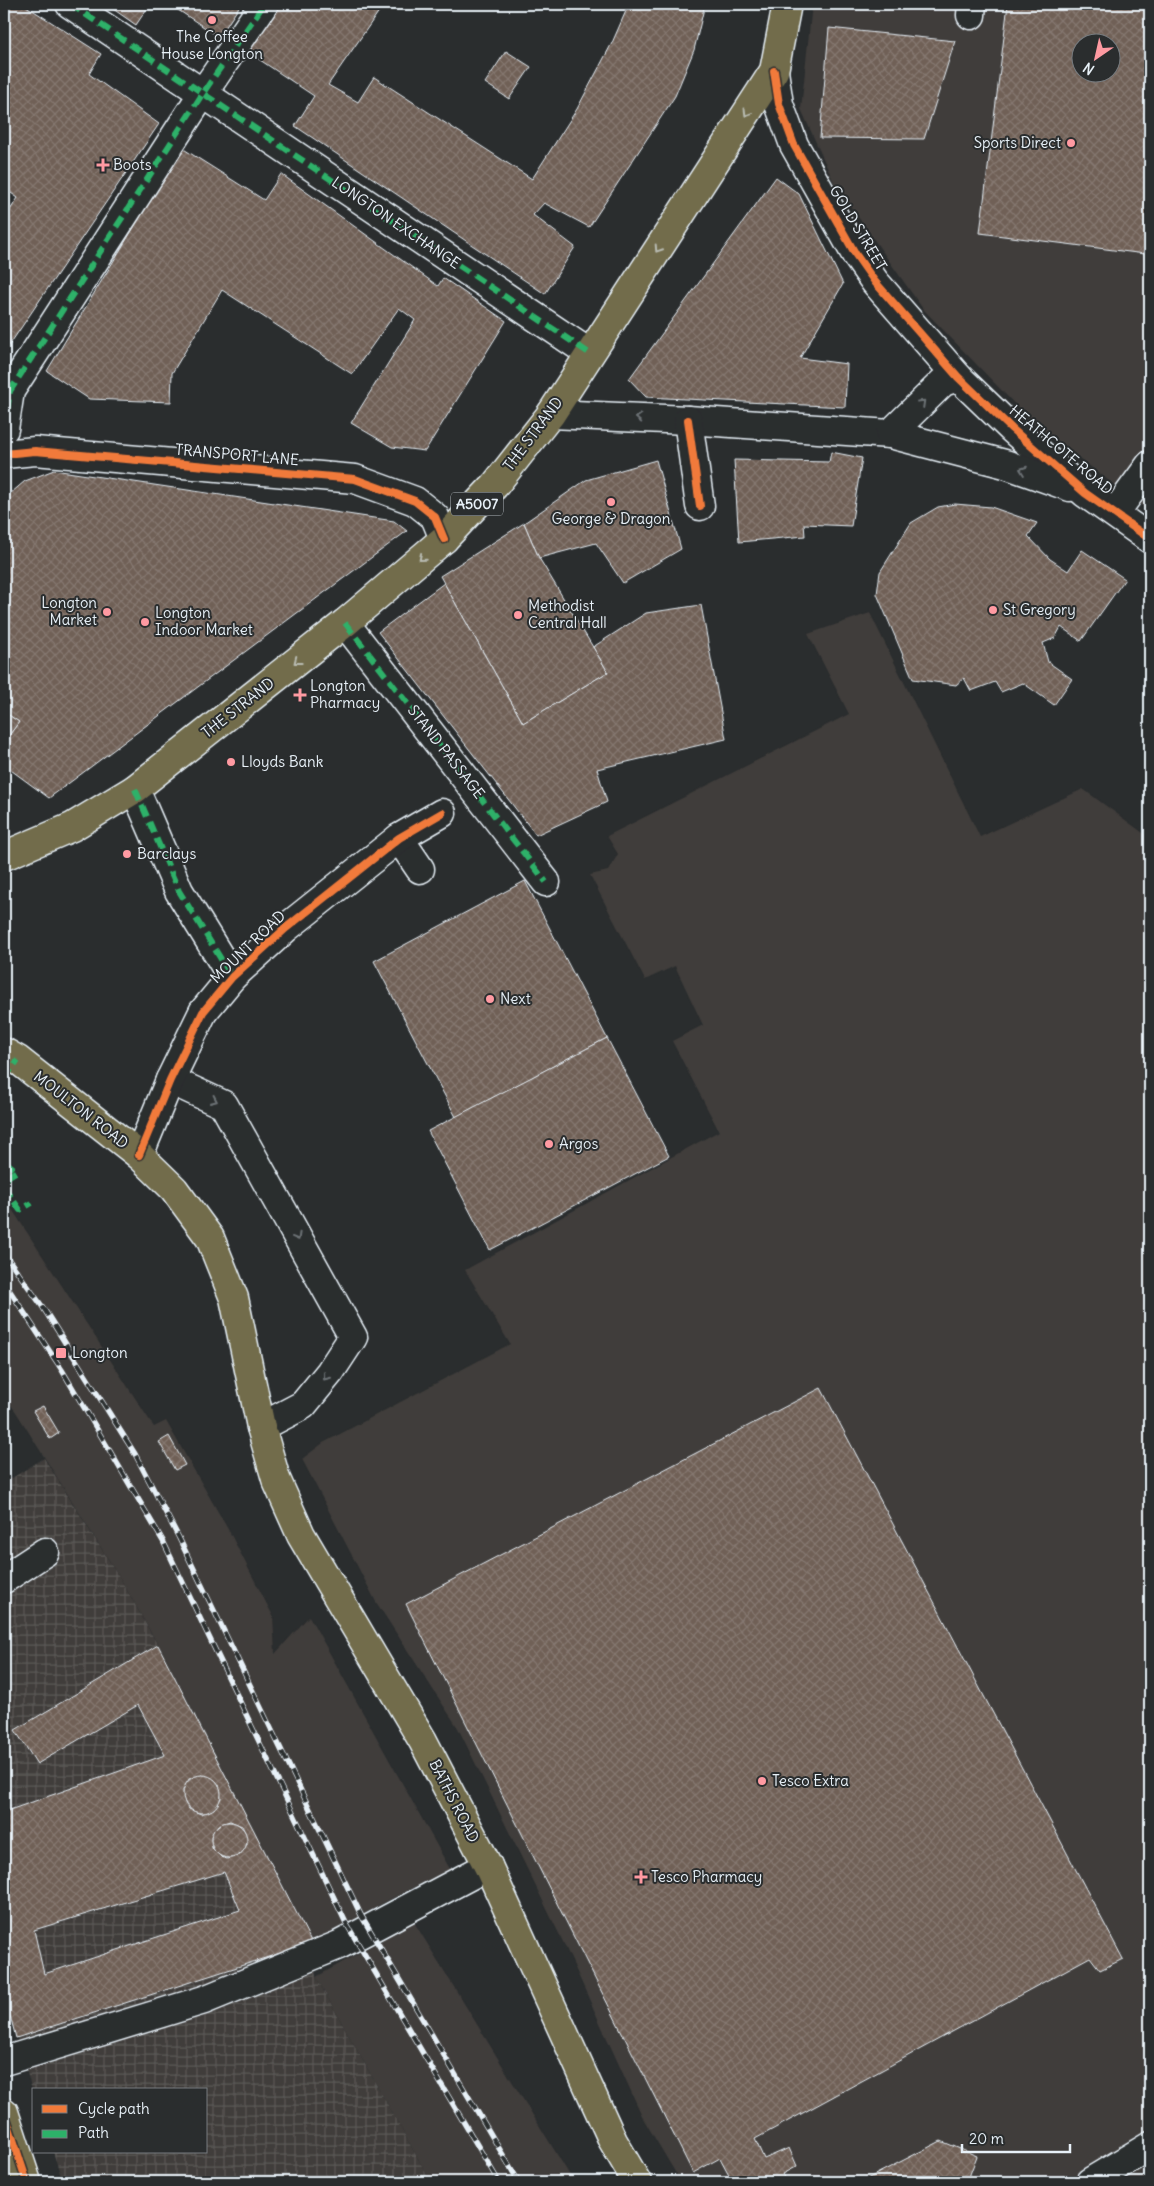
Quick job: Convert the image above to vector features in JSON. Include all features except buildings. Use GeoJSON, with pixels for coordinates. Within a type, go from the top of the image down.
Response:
{"type":"FeatureCollection","features":[{"type":"Feature","properties":{"kind":"main road","name":"THE STRAND"},"geometry":{"type":"LineString","coordinates":[[4,856],[72,827],[136,789],[345,623],[444,539],[495,485],[550,414],[774,71],[787,4]]}},
{"type":"Feature","properties":{"kind":"main road","name":"MOULTON ROAD"},"geometry":{"type":"LineString","coordinates":[[8,1052],[139,1155],[174,1188],[210,1238],[234,1298],[261,1428]]}},
{"type":"Feature","properties":{"kind":"main road","name":"BATHS ROAD"},"geometry":{"type":"LineString","coordinates":[[261,1428],[276,1479],[301,1535],[423,1741],[488,1866],[613,2141],[637,2182]]}},
{"type":"Feature","properties":{"kind":"main road"},"geometry":{"type":"LineString","coordinates":[[4,2112],[26,2182]]}},
{"type":"Feature","properties":{"kind":"street","name":"LONGTON EXCHANGE"},"geometry":{"type":"LineString","coordinates":[[70,4],[589,353]]}},
{"type":"Feature","properties":{"kind":"street"},"geometry":{"type":"LineString","coordinates":[[4,429],[10,391],[203,93],[264,4]]}},
{"type":"Feature","properties":{"kind":"street","name":"GOLD STREET"},"geometry":{"type":"LineString","coordinates":[[774,71],[780,104],[794,145],[856,255],[874,282],[958,377]]}},
{"type":"Feature","properties":{"kind":"street"},"geometry":{"type":"LineString","coordinates":[[890,434],[943,382],[958,377]]}},
{"type":"Feature","properties":{"kind":"street","name":"HEATHCOTE ROAD"},"geometry":{"type":"LineString","coordinates":[[958,377],[1012,429],[1085,493],[1150,539]]}},
{"type":"Feature","properties":{"kind":"street","name":"HEATHCOTE ROAD"},"geometry":{"type":"LineString","coordinates":[[550,414],[688,420],[890,434],[1005,464],[1085,493]]}},
{"type":"Feature","properties":{"kind":"street"},"geometry":{"type":"LineString","coordinates":[[688,420],[700,506]]}},
{"type":"Feature","properties":{"kind":"street","name":"TRANSPORT LANE"},"geometry":{"type":"LineString","coordinates":[[4,454],[35,452],[355,479],[415,501],[435,517],[444,539]]}},
{"type":"Feature","properties":{"kind":"street"},"geometry":{"type":"LineString","coordinates":[[1115,513],[1150,465]]}},
{"type":"Feature","properties":{"kind":"street","name":"STAND PASSAGE"},"geometry":{"type":"LineString","coordinates":[[345,623],[546,882]]}},
{"type":"Feature","properties":{"kind":"street"},"geometry":{"type":"LineString","coordinates":[[136,789],[179,891],[232,977]]}},
{"type":"Feature","properties":{"kind":"street","name":"MOUNT ROAD"},"geometry":{"type":"LineString","coordinates":[[139,1155],[170,1080],[203,1012],[232,977],[286,928],[399,838],[442,812]]}},
{"type":"Feature","properties":{"kind":"street"},"geometry":{"type":"LineString","coordinates":[[399,838],[420,869]]}},
{"type":"Feature","properties":{"kind":"street"},"geometry":{"type":"LineString","coordinates":[[170,1080],[224,1105],[353,1337],[330,1372],[304,1405],[261,1428]]}},
{"type":"Feature","properties":{"kind":"street"},"geometry":{"type":"LineString","coordinates":[[4,1579],[45,1552]]}},
{"type":"Feature","properties":{"kind":"street"},"geometry":{"type":"LineString","coordinates":[[4,2061],[222,1993],[340,1945],[488,1866]]}},
{"type":"Feature","properties":{"kind":"street"},"geometry":{"type":"LineString","coordinates":[[1090,2182],[1150,2146]]}},
{"type":"Feature","properties":{"kind":"shaded area"},"geometry":{"type":"Polygon","coordinates":[[[812,4],[1150,4],[1150,512],[1033,423],[923,309],[834,183],[801,109],[812,4]]]}},
{"type":"Feature","properties":{"kind":"shaded area"},"geometry":{"type":"Polygon","coordinates":[[[870,613],[980,837],[1083,789],[1150,838],[1150,2182],[681,2182],[644,2120],[565,1946],[458,1728],[376,1602],[302,1459],[323,1443],[510,1344],[465,1270],[719,1131],[672,1041],[703,1025],[675,966],[645,980],[590,875],[608,871],[618,854],[607,836],[849,714],[808,634],[870,613]]]}},
{"type":"Feature","properties":{"kind":"shaded area"},"geometry":{"type":"Polygon","coordinates":[[[4,1197],[154,1427],[166,1421],[229,1531],[273,1616],[275,1654],[309,1616],[450,1869],[312,1943],[158,1645],[120,1578],[16,1412],[4,1396],[4,1197]]]}},
{"type":"Feature","properties":{"kind":"shaded area"},"geometry":{"type":"Polygon","coordinates":[[[44,1458],[120,1578],[178,1681],[312,1943],[316,1977],[431,2182],[63,2182],[54,2154],[208,2154],[208,2088],[32,2088],[32,2090],[4,1993],[4,1483],[44,1458]]]}},
{"type":"Feature","properties":{"kind":"shaded area"},"geometry":{"type":"Polygon","coordinates":[[[414,1922],[574,2182],[431,2182],[316,1977],[414,1922]]]}},
{"type":"Feature","properties":{"kind":"railway"},"geometry":{"type":"LineString","coordinates":[[4,1253],[42,1306],[135,1454],[179,1538],[361,1915],[519,2182]]}},
{"type":"Feature","properties":{"kind":"railway"},"geometry":{"type":"LineString","coordinates":[[4,1282],[62,1370],[163,1541],[346,1923],[499,2182]]}},
{"type":"Feature","properties":{"kind":"marked path"},"geometry":{"type":"LineString","coordinates":[[70,4],[589,353]]}},
{"type":"Feature","properties":{"kind":"marked path"},"geometry":{"type":"LineString","coordinates":[[4,429],[10,391],[203,93],[264,4]]}},
{"type":"Feature","properties":{"kind":"marked path"},"geometry":{"type":"LineString","coordinates":[[345,623],[546,882]]}},
{"type":"Feature","properties":{"kind":"marked path"},"geometry":{"type":"LineString","coordinates":[[135,789],[179,891],[232,977]]}},
{"type":"Feature","properties":{"kind":"marked path"},"geometry":{"type":"LineString","coordinates":[[4,1079],[18,1060]]}},
{"type":"Feature","properties":{"kind":"marked path"},"geometry":{"type":"LineString","coordinates":[[4,1161],[17,1171],[4,1179]]}},
{"type":"Feature","properties":{"kind":"marked path"},"geometry":{"type":"LineString","coordinates":[[4,1187],[20,1210],[32,1203]]}},
{"type":"Feature","properties":{"kind":"cycle path"},"geometry":{"type":"LineString","coordinates":[[774,71],[779,104],[794,145],[856,255],[875,282],[958,377],[1012,429],[1085,493],[1150,539]]}},
{"type":"Feature","properties":{"kind":"cycle path"},"geometry":{"type":"LineString","coordinates":[[688,420],[700,506]]}},
{"type":"Feature","properties":{"kind":"cycle path"},"geometry":{"type":"LineString","coordinates":[[4,454],[35,451],[355,479],[415,501],[435,517],[444,539]]}},
{"type":"Feature","properties":{"kind":"cycle path"},"geometry":{"type":"LineString","coordinates":[[139,1155],[170,1080],[203,1012],[232,977],[286,928],[399,838],[442,813]]}},
{"type":"Feature","properties":{"kind":"cycle path"},"geometry":{"type":"LineString","coordinates":[[4,2112],[27,2182]]}},
{"type":"Feature","properties":{"kind":"place","name":"The Coffee House Longton"},"geometry":{"type":"Point","coordinates":[212,20]}},
{"type":"Feature","properties":{"kind":"place","name":"Sports Direct"},"geometry":{"type":"Point","coordinates":[1071,143]}},
{"type":"Feature","properties":{"kind":"place","name":"Boots"},"geometry":{"type":"Point","coordinates":[103,165]}},
{"type":"Feature","properties":{"kind":"place","name":"George & Dragon"},"geometry":{"type":"Point","coordinates":[611,502]}},
{"type":"Feature","properties":{"kind":"place","name":"St Gregory"},"geometry":{"type":"Point","coordinates":[993,610]}},
{"type":"Feature","properties":{"kind":"place","name":"Longton Market"},"geometry":{"type":"Point","coordinates":[107,612]}},
{"type":"Feature","properties":{"kind":"place","name":"Methodist Central Hall"},"geometry":{"type":"Point","coordinates":[518,615]}},
{"type":"Feature","properties":{"kind":"place","name":"Longton Indoor Market"},"geometry":{"type":"Point","coordinates":[145,622]}},
{"type":"Feature","properties":{"kind":"place","name":"Longton Pharmacy"},"geometry":{"type":"Point","coordinates":[300,695]}},
{"type":"Feature","properties":{"kind":"place","name":"Lloyds Bank"},"geometry":{"type":"Point","coordinates":[231,762]}},
{"type":"Feature","properties":{"kind":"place","name":"Barclays"},"geometry":{"type":"Point","coordinates":[127,854]}},
{"type":"Feature","properties":{"kind":"place","name":"Next"},"geometry":{"type":"Point","coordinates":[490,999]}},
{"type":"Feature","properties":{"kind":"place","name":"Argos"},"geometry":{"type":"Point","coordinates":[549,1144]}},
{"type":"Feature","properties":{"kind":"place","name":"Longton"},"geometry":{"type":"Point","coordinates":[61,1353]}},
{"type":"Feature","properties":{"kind":"place","name":"Tesco Extra"},"geometry":{"type":"Point","coordinates":[762,1781]}},
{"type":"Feature","properties":{"kind":"place","name":"Tesco Pharmacy"},"geometry":{"type":"Point","coordinates":[641,1877]}}]}
